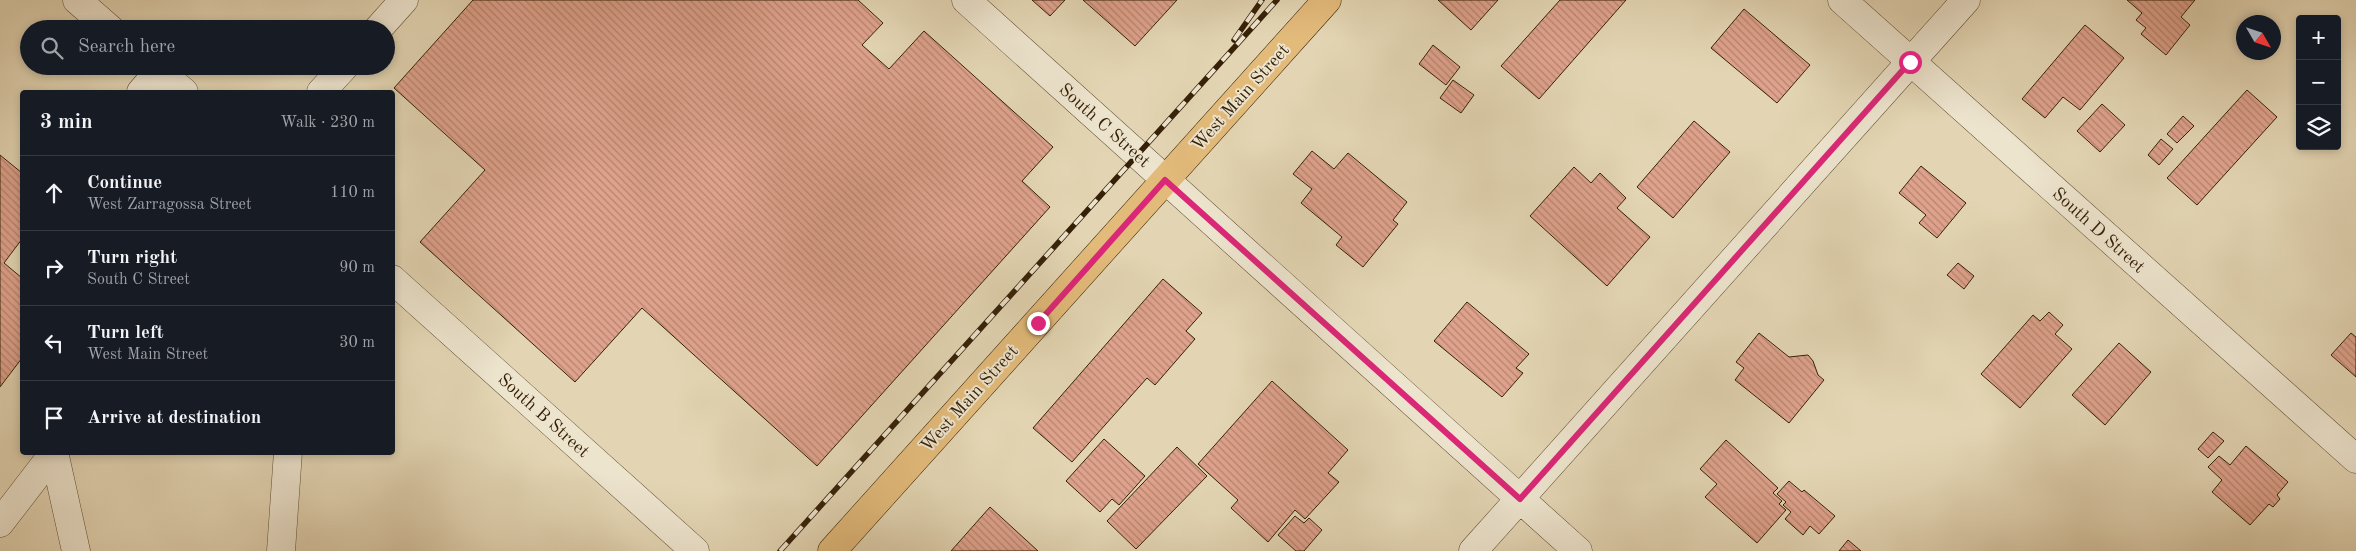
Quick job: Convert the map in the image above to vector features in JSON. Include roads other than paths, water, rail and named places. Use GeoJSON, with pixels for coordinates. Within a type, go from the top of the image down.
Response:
{"type":"FeatureCollection","features":[{"type":"Feature","properties":{"kind":"main road","name":"West Main Street"},"geometry":{"type":"LineString","coordinates":[[832,551],[1327,0]]}},
{"type":"Feature","properties":{"kind":"street"},"geometry":{"type":"LineString","coordinates":[[77,0],[100,20]]}},
{"type":"Feature","properties":{"kind":"street"},"geometry":{"type":"LineString","coordinates":[[386,20],[404,0]]}},
{"type":"Feature","properties":{"kind":"street","name":"South C Street"},"geometry":{"type":"LineString","coordinates":[[966,0],[1578,551]]}},
{"type":"Feature","properties":{"kind":"street","name":"South D Street"},"geometry":{"type":"LineString","coordinates":[[1842,0],[2356,459]]}},
{"type":"Feature","properties":{"kind":"street"},"geometry":{"type":"LineString","coordinates":[[1473,551],[1966,0]]}},
{"type":"Feature","properties":{"kind":"street"},"geometry":{"type":"LineString","coordinates":[[142,90],[152,75]]}},
{"type":"Feature","properties":{"kind":"street"},"geometry":{"type":"LineString","coordinates":[[163,75],[182,90]]}},
{"type":"Feature","properties":{"kind":"street"},"geometry":{"type":"LineString","coordinates":[[323,90],[337,75]]}},
{"type":"Feature","properties":{"kind":"street","name":"South B Street"},"geometry":{"type":"LineString","coordinates":[[395,282],[695,551]]}},
{"type":"Feature","properties":{"kind":"street"},"geometry":{"type":"LineString","coordinates":[[0,524],[52,455]]}},
{"type":"Feature","properties":{"kind":"street"},"geometry":{"type":"LineString","coordinates":[[54,455],[76,551]]}},
{"type":"Feature","properties":{"kind":"street"},"geometry":{"type":"LineString","coordinates":[[281,551],[288,455]]}},
{"type":"Feature","properties":{"kind":"railway"},"geometry":{"type":"LineString","coordinates":[[1234,40],[1262,0]]}},
{"type":"Feature","properties":{"kind":"railway"},"geometry":{"type":"LineString","coordinates":[[780,551],[1277,0]]}}]}
